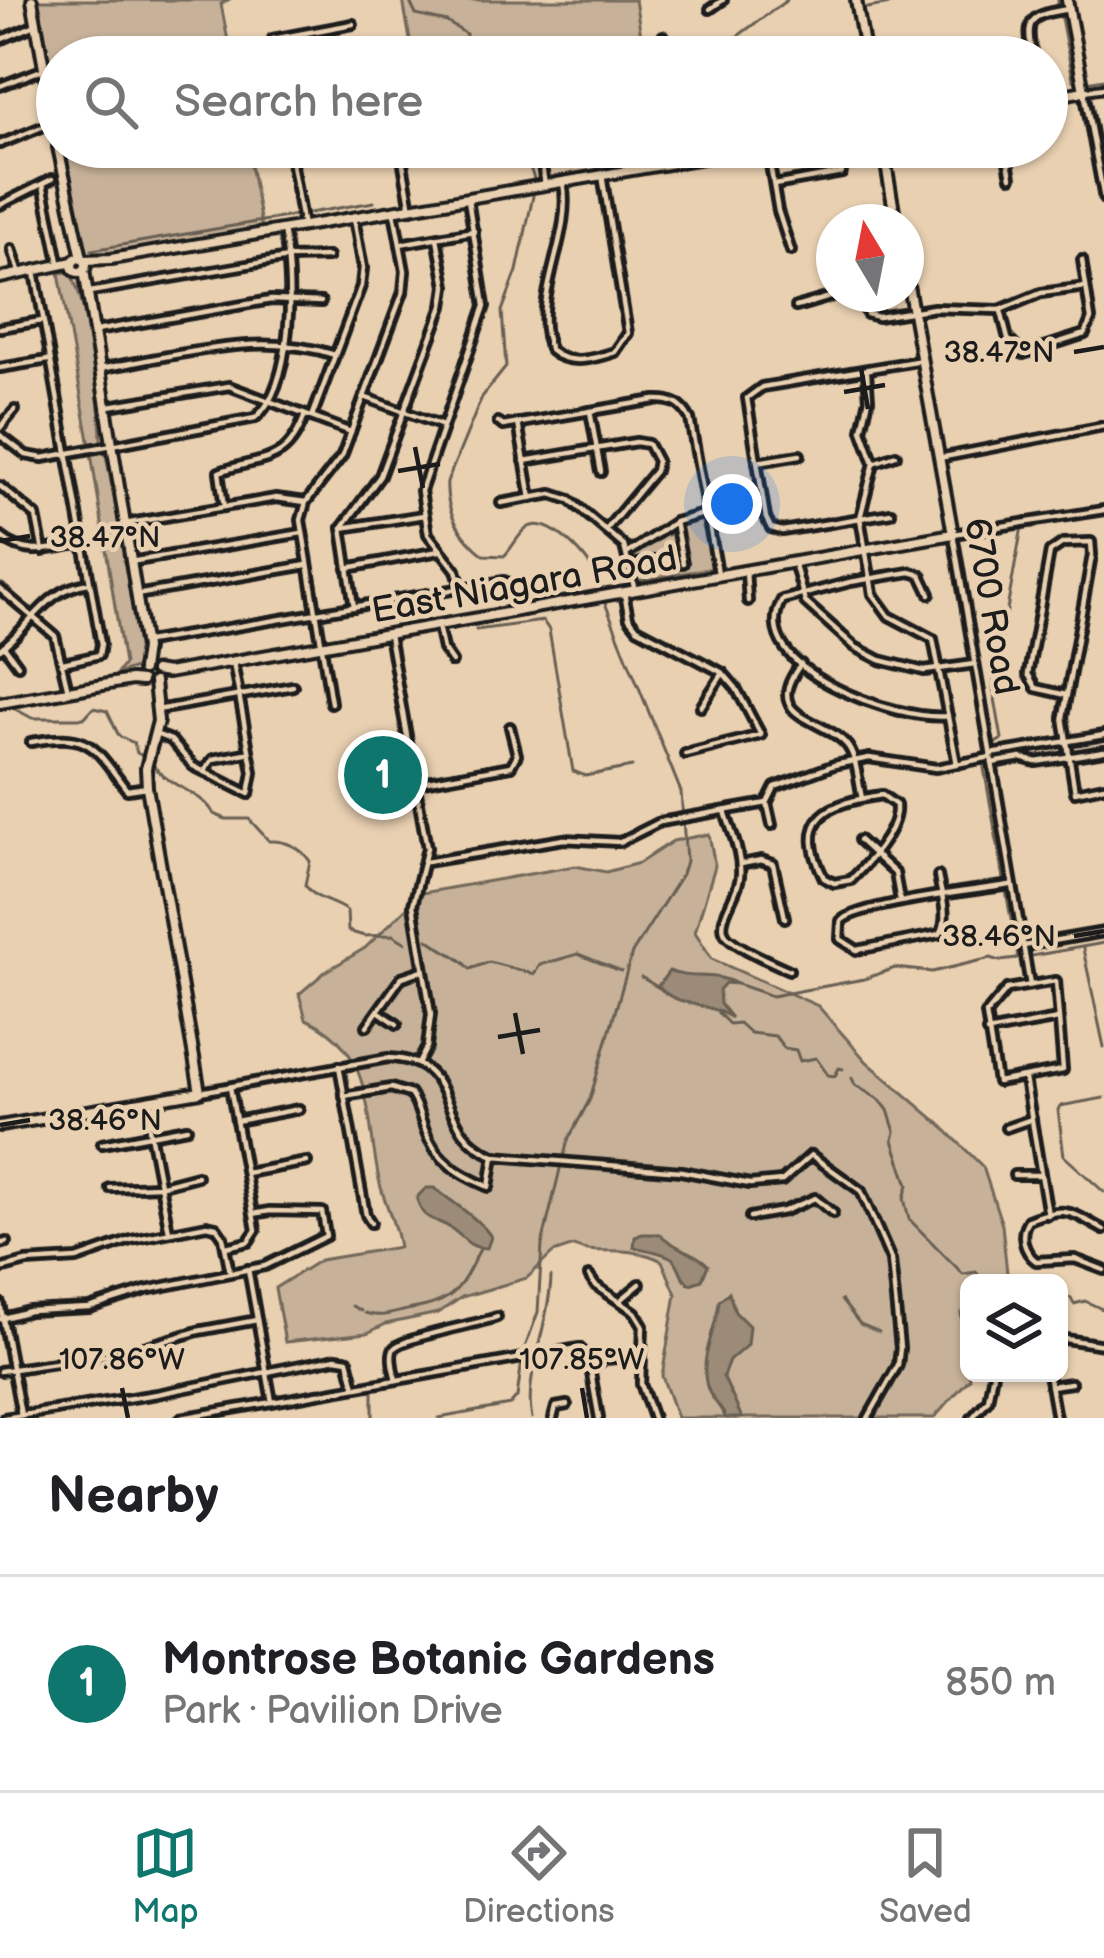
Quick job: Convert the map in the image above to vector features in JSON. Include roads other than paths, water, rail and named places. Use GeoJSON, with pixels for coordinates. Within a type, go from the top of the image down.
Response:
{"type":"FeatureCollection","features":[{"type":"Feature","properties":{"kind":"street"},"geometry":{"type":"LineString","coordinates":[[32,0],[38,36]]}},
{"type":"Feature","properties":{"kind":"street"},"geometry":{"type":"LineString","coordinates":[[710,10],[723,0]]}},
{"type":"Feature","properties":{"kind":"street"},"geometry":{"type":"LineString","coordinates":[[856,0],[863,36]]}},
{"type":"Feature","properties":{"kind":"street"},"geometry":{"type":"LineString","coordinates":[[1029,36],[1032,20],[1068,5],[1104,199]]}},
{"type":"Feature","properties":{"kind":"street"},"geometry":{"type":"LineString","coordinates":[[284,36],[353,24]]}},
{"type":"Feature","properties":{"kind":"street"},"geometry":{"type":"LineString","coordinates":[[0,40],[36,25]]}},
{"type":"Feature","properties":{"kind":"street"},"geometry":{"type":"LineString","coordinates":[[0,86],[36,72]]}},
{"type":"Feature","properties":{"kind":"street"},"geometry":{"type":"LineString","coordinates":[[1068,94],[1104,88]]}},
{"type":"Feature","properties":{"kind":"street"},"geometry":{"type":"LineString","coordinates":[[0,144],[36,129]]}},
{"type":"Feature","properties":{"kind":"street"},"geometry":{"type":"LineString","coordinates":[[62,168],[157,710],[147,787],[200,1092]]}},
{"type":"Feature","properties":{"kind":"street"},"geometry":{"type":"LineString","coordinates":[[293,168],[303,227]]}},
{"type":"Feature","properties":{"kind":"street"},"geometry":{"type":"LineString","coordinates":[[404,168],[411,208]]}},
{"type":"Feature","properties":{"kind":"street"},"geometry":{"type":"LineString","coordinates":[[542,168],[545,185]]}},
{"type":"Feature","properties":{"kind":"street"},"geometry":{"type":"LineString","coordinates":[[0,278],[648,168]]}},
{"type":"Feature","properties":{"kind":"street"},"geometry":{"type":"LineString","coordinates":[[771,168],[790,251]]}},
{"type":"Feature","properties":{"kind":"street"},"geometry":{"type":"LineString","coordinates":[[887,168],[893,204]]}},
{"type":"Feature","properties":{"kind":"street"},"geometry":{"type":"LineString","coordinates":[[1010,168],[1012,178]]}},
{"type":"Feature","properties":{"kind":"street"},"geometry":{"type":"LineString","coordinates":[[774,185],[842,173]]}},
{"type":"Feature","properties":{"kind":"street"},"geometry":{"type":"LineString","coordinates":[[563,182],[567,207],[544,320],[551,352],[574,361],[618,351],[628,333],[602,176]]}},
{"type":"Feature","properties":{"kind":"street"},"geometry":{"type":"LineString","coordinates":[[0,205],[52,179]]}},
{"type":"Feature","properties":{"kind":"street"},"geometry":{"type":"LineString","coordinates":[[44,184],[60,267]]}},
{"type":"Feature","properties":{"kind":"street"},"geometry":{"type":"LineString","coordinates":[[461,588],[456,570],[428,534],[422,483],[485,306],[468,199]]}},
{"type":"Feature","properties":{"kind":"street"},"geometry":{"type":"LineString","coordinates":[[331,703],[302,533],[306,502],[342,456],[403,292],[405,271],[394,212]]}},
{"type":"Feature","properties":{"kind":"street"},"geometry":{"type":"LineString","coordinates":[[224,507],[219,472],[266,461],[286,449],[309,416],[363,276],[354,218]]}},
{"type":"Feature","properties":{"kind":"street"},"geometry":{"type":"LineString","coordinates":[[15,410],[0,431],[34,458],[244,423],[262,413],[285,343],[290,299],[283,231]]}},
{"type":"Feature","properties":{"kind":"street"},"geometry":{"type":"LineString","coordinates":[[400,244],[474,231]]}},
{"type":"Feature","properties":{"kind":"street"},"geometry":{"type":"LineString","coordinates":[[354,607],[342,528],[380,476],[445,296],[437,238]]}},
{"type":"Feature","properties":{"kind":"street"},"geometry":{"type":"LineString","coordinates":[[12,249],[20,274]]}},
{"type":"Feature","properties":{"kind":"street"},"geometry":{"type":"LineString","coordinates":[[84,291],[288,258],[328,257]]}},
{"type":"Feature","properties":{"kind":"street"},"geometry":{"type":"LineString","coordinates":[[1000,310],[1012,347],[1023,354],[1085,334],[1091,319],[1082,260]]}},
{"type":"Feature","properties":{"kind":"street"},"geometry":{"type":"LineString","coordinates":[[35,272],[101,644],[99,655],[63,663]]}},
{"type":"Feature","properties":{"kind":"street"},"geometry":{"type":"LineString","coordinates":[[924,311],[1000,310],[1041,293],[1086,287]]}},
{"type":"Feature","properties":{"kind":"street"},"geometry":{"type":"LineString","coordinates":[[91,332],[290,299],[321,302]]}},
{"type":"Feature","properties":{"kind":"street"},"geometry":{"type":"LineString","coordinates":[[796,307],[816,301]]}},
{"type":"Feature","properties":{"kind":"street"},"geometry":{"type":"LineString","coordinates":[[866,312],[878,317],[907,312]]}},
{"type":"Feature","properties":{"kind":"street","name":"6700 Road"},"geometry":{"type":"LineString","coordinates":[[913,312],[1030,985]]}},
{"type":"Feature","properties":{"kind":"street"},"geometry":{"type":"LineString","coordinates":[[0,328],[44,320]]}},
{"type":"Feature","properties":{"kind":"street"},"geometry":{"type":"LineString","coordinates":[[97,370],[250,343],[285,343],[335,356]]}},
{"type":"Feature","properties":{"kind":"street"},"geometry":{"type":"LineString","coordinates":[[0,368],[50,360]]}},
{"type":"Feature","properties":{"kind":"street"},"geometry":{"type":"LineString","coordinates":[[892,513],[782,531],[771,528],[746,406],[751,393],[762,387],[922,360]]}},
{"type":"Feature","properties":{"kind":"street"},"geometry":{"type":"LineString","coordinates":[[866,370],[869,399],[862,430],[874,463],[860,518],[872,594],[889,616],[933,639],[957,764]]}},
{"type":"Feature","properties":{"kind":"street"},"geometry":{"type":"LineString","coordinates":[[104,407],[229,386],[351,432]]}},
{"type":"Feature","properties":{"kind":"street"},"geometry":{"type":"LineString","coordinates":[[364,397],[443,426]]}},
{"type":"Feature","properties":{"kind":"street"},"geometry":{"type":"LineString","coordinates":[[498,422],[503,426],[663,399],[681,406],[690,419],[718,575]]}},
{"type":"Feature","properties":{"kind":"street"},"geometry":{"type":"LineString","coordinates":[[590,411],[601,472]]}},
{"type":"Feature","properties":{"kind":"street"},"geometry":{"type":"LineString","coordinates":[[518,423],[531,498]]}},
{"type":"Feature","properties":{"kind":"street"},"geometry":{"type":"LineString","coordinates":[[940,458],[1104,426]]}},
{"type":"Feature","properties":{"kind":"street"},"geometry":{"type":"LineString","coordinates":[[524,461],[643,442],[654,450],[655,471],[606,530]]}},
{"type":"Feature","properties":{"kind":"street"},"geometry":{"type":"LineString","coordinates":[[757,463],[800,455]]}},
{"type":"Feature","properties":{"kind":"street"},"geometry":{"type":"LineString","coordinates":[[874,463],[896,455]]}},
{"type":"Feature","properties":{"kind":"street"},"geometry":{"type":"LineString","coordinates":[[0,486],[36,516],[44,550]]}},
{"type":"Feature","properties":{"kind":"street"},"geometry":{"type":"LineString","coordinates":[[501,503],[560,495],[606,530],[628,553],[629,618],[638,628],[723,673],[736,688],[761,735],[685,754]]}},
{"type":"Feature","properties":{"kind":"street"},"geometry":{"type":"LineString","coordinates":[[124,524],[286,497],[306,502]]}},
{"type":"Feature","properties":{"kind":"street","name":"East Niagara Road"},"geometry":{"type":"LineString","coordinates":[[0,703],[1104,510]]}},
{"type":"Feature","properties":{"kind":"street"},"geometry":{"type":"LineString","coordinates":[[628,553],[675,522],[707,513]]}},
{"type":"Feature","properties":{"kind":"street"},"geometry":{"type":"LineString","coordinates":[[342,528],[424,515]]}},
{"type":"Feature","properties":{"kind":"street"},"geometry":{"type":"LineString","coordinates":[[675,522],[683,563]]}},
{"type":"Feature","properties":{"kind":"street"},"geometry":{"type":"LineString","coordinates":[[130,562],[302,533]]}},
{"type":"Feature","properties":{"kind":"street"},"geometry":{"type":"LineString","coordinates":[[0,536],[22,551],[82,543]]}},
{"type":"Feature","properties":{"kind":"street"},"geometry":{"type":"LineString","coordinates":[[1066,695],[1036,688],[1028,674],[1051,552],[1064,543],[1091,542],[1063,716],[1075,792],[1104,787]]}},
{"type":"Feature","properties":{"kind":"street"},"geometry":{"type":"LineString","coordinates":[[347,568],[440,550]]}},
{"type":"Feature","properties":{"kind":"street"},"geometry":{"type":"LineString","coordinates":[[631,566],[655,561]]}},
{"type":"Feature","properties":{"kind":"street"},"geometry":{"type":"LineString","coordinates":[[794,562],[812,610],[855,647],[906,668],[941,670],[975,664]]}},
{"type":"Feature","properties":{"kind":"street"},"geometry":{"type":"LineString","coordinates":[[136,595],[307,566]]}},
{"type":"Feature","properties":{"kind":"street"},"geometry":{"type":"LineString","coordinates":[[746,571],[748,601]]}},
{"type":"Feature","properties":{"kind":"street"},"geometry":{"type":"LineString","coordinates":[[930,594],[927,583],[915,572],[870,578],[802,593],[782,601],[776,615],[780,639],[800,664],[832,687],[882,709],[930,718],[948,716]]}},
{"type":"Feature","properties":{"kind":"street"},"geometry":{"type":"LineString","coordinates":[[144,645],[511,582],[520,592],[523,611]]}},
{"type":"Feature","properties":{"kind":"street"},"geometry":{"type":"LineString","coordinates":[[18,665],[2,648],[56,592],[89,583]]}},
{"type":"Feature","properties":{"kind":"street"},"geometry":{"type":"LineString","coordinates":[[1,593],[55,636],[68,691]]}},
{"type":"Feature","properties":{"kind":"street"},"geometry":{"type":"LineString","coordinates":[[438,626],[443,650],[452,662]]}},
{"type":"Feature","properties":{"kind":"street"},"geometry":{"type":"LineString","coordinates":[[389,634],[426,862],[413,905],[430,1014],[427,1047],[418,1062]]}},
{"type":"Feature","properties":{"kind":"street"},"geometry":{"type":"LineString","coordinates":[[156,734],[170,740],[187,760],[249,794],[254,781],[233,662]]}},
{"type":"Feature","properties":{"kind":"street"},"geometry":{"type":"LineString","coordinates":[[800,664],[789,682],[793,710],[844,741],[862,798]]}},
{"type":"Feature","properties":{"kind":"street"},"geometry":{"type":"LineString","coordinates":[[701,707],[723,673]]}},
{"type":"Feature","properties":{"kind":"street"},"geometry":{"type":"LineString","coordinates":[[157,710],[293,686]]}},
{"type":"Feature","properties":{"kind":"street"},"geometry":{"type":"LineString","coordinates":[[416,784],[511,766],[518,755],[510,727]]}},
{"type":"Feature","properties":{"kind":"street"},"geometry":{"type":"LineString","coordinates":[[772,825],[767,803],[775,787],[854,761],[869,758],[936,768],[1104,735]]}},
{"type":"Feature","properties":{"kind":"street"},"geometry":{"type":"LineString","coordinates":[[31,742],[61,738],[90,745],[109,762],[127,790],[147,787]]}},
{"type":"Feature","properties":{"kind":"street"},"geometry":{"type":"LineString","coordinates":[[1020,749],[1022,758]]}},
{"type":"Feature","properties":{"kind":"street"},"geometry":{"type":"LineString","coordinates":[[991,758],[1036,762],[1104,751]]}},
{"type":"Feature","properties":{"kind":"street"},"geometry":{"type":"LineString","coordinates":[[205,770],[213,759],[249,752]]}},
{"type":"Feature","properties":{"kind":"street"},"geometry":{"type":"LineString","coordinates":[[882,795],[892,798],[898,813],[872,853],[843,884],[824,878],[813,830],[818,815],[834,804],[882,795]]}},
{"type":"Feature","properties":{"kind":"street"},"geometry":{"type":"LineString","coordinates":[[426,862],[564,839],[620,842],[660,822],[767,803]]}},
{"type":"Feature","properties":{"kind":"street"},"geometry":{"type":"LineString","coordinates":[[725,811],[741,864],[738,892],[724,932],[730,940],[789,970]]}},
{"type":"Feature","properties":{"kind":"street"},"geometry":{"type":"LineString","coordinates":[[859,840],[895,873],[900,904]]}},
{"type":"Feature","properties":{"kind":"street"},"geometry":{"type":"LineString","coordinates":[[741,864],[768,861],[776,868],[785,918]]}},
{"type":"Feature","properties":{"kind":"street"},"geometry":{"type":"LineString","coordinates":[[938,876],[941,897],[944,928],[933,937],[857,950],[843,944],[838,928],[851,913],[941,897],[1012,884]]}},
{"type":"Feature","properties":{"kind":"street"},"geometry":{"type":"LineString","coordinates":[[1023,946],[1104,932]]}},
{"type":"Feature","properties":{"kind":"street"},"geometry":{"type":"LineString","coordinates":[[367,1026],[402,977],[423,970]]}},
{"type":"Feature","properties":{"kind":"street"},"geometry":{"type":"LineString","coordinates":[[1056,981],[1063,1070],[1002,1083],[994,1077],[986,1014],[1001,992],[1030,985],[1056,981]]}},
{"type":"Feature","properties":{"kind":"street"},"geometry":{"type":"LineString","coordinates":[[378,1011],[397,1024]]}},
{"type":"Feature","properties":{"kind":"street"},"geometry":{"type":"LineString","coordinates":[[986,1032],[1058,1019]]}},
{"type":"Feature","properties":{"kind":"street"},"geometry":{"type":"LineString","coordinates":[[0,1126],[388,1058],[418,1062],[435,1076],[459,1131],[469,1143],[494,1156],[681,1171],[750,1184],[782,1181],[811,1155],[861,1191],[891,1260],[898,1365],[868,1418]]}},
{"type":"Feature","properties":{"kind":"street"},"geometry":{"type":"LineString","coordinates":[[339,1066],[371,1222]]}},
{"type":"Feature","properties":{"kind":"street"},"geometry":{"type":"LineString","coordinates":[[1025,1079],[1048,1215]]}},
{"type":"Feature","properties":{"kind":"street"},"geometry":{"type":"LineString","coordinates":[[226,1247],[253,1238],[253,1214],[230,1087]]}},
{"type":"Feature","properties":{"kind":"street"},"geometry":{"type":"LineString","coordinates":[[344,1096],[391,1088],[410,1094],[441,1157],[464,1177],[489,1186],[494,1156]]}},
{"type":"Feature","properties":{"kind":"street"},"geometry":{"type":"LineString","coordinates":[[144,1102],[170,1233]]}},
{"type":"Feature","properties":{"kind":"street"},"geometry":{"type":"LineString","coordinates":[[236,1121],[299,1109]]}},
{"type":"Feature","properties":{"kind":"street"},"geometry":{"type":"LineString","coordinates":[[1006,1128],[1012,1122],[1032,1119]]}},
{"type":"Feature","properties":{"kind":"street"},"geometry":{"type":"LineString","coordinates":[[102,1144],[187,1128]]}},
{"type":"Feature","properties":{"kind":"street"},"geometry":{"type":"LineString","coordinates":[[246,1173],[307,1162]]}},
{"type":"Feature","properties":{"kind":"street"},"geometry":{"type":"LineString","coordinates":[[1014,1175],[1042,1175]]}},
{"type":"Feature","properties":{"kind":"street"},"geometry":{"type":"LineString","coordinates":[[110,1188],[159,1186],[196,1176]]}},
{"type":"Feature","properties":{"kind":"street"},"geometry":{"type":"LineString","coordinates":[[750,1217],[784,1211],[814,1198],[833,1213]]}},
{"type":"Feature","properties":{"kind":"street"},"geometry":{"type":"LineString","coordinates":[[1,1319],[43,1309],[89,1308],[266,1266],[326,1236],[322,1212],[253,1214]]}},
{"type":"Feature","properties":{"kind":"street"},"geometry":{"type":"LineString","coordinates":[[1104,1230],[1075,1212],[1028,1220],[1023,1231],[1027,1252],[1036,1261],[1075,1259],[1104,1270]]}},
{"type":"Feature","properties":{"kind":"street"},"geometry":{"type":"LineString","coordinates":[[0,1269],[77,1259],[131,1240],[216,1227],[226,1247],[230,1272]]}},
{"type":"Feature","properties":{"kind":"street"},"geometry":{"type":"LineString","coordinates":[[248,1269],[272,1402]]}},
{"type":"Feature","properties":{"kind":"street"},"geometry":{"type":"LineString","coordinates":[[589,1276],[635,1312],[643,1325],[643,1397],[653,1418]]}},
{"type":"Feature","properties":{"kind":"street"},"geometry":{"type":"LineString","coordinates":[[621,1301],[640,1284]]}},
{"type":"Feature","properties":{"kind":"street"},"geometry":{"type":"LineString","coordinates":[[0,1303],[21,1415]]}},
{"type":"Feature","properties":{"kind":"street"},"geometry":{"type":"LineString","coordinates":[[396,1380],[393,1348],[402,1340],[497,1318]]}},
{"type":"Feature","properties":{"kind":"street"},"geometry":{"type":"LineString","coordinates":[[0,1371],[124,1353],[257,1320]]}},
{"type":"Feature","properties":{"kind":"street"},"geometry":{"type":"LineString","coordinates":[[1068,1339],[1104,1345]]}},
{"type":"Feature","properties":{"kind":"street"},"geometry":{"type":"LineString","coordinates":[[181,1418],[579,1348],[588,1355],[592,1368],[599,1418]]}},
{"type":"Feature","properties":{"kind":"street"},"geometry":{"type":"LineString","coordinates":[[592,1368],[605,1359],[641,1356]]}},
{"type":"Feature","properties":{"kind":"street"},"geometry":{"type":"LineString","coordinates":[[4,1418],[157,1394],[266,1370],[348,1360],[355,1387]]}},
{"type":"Feature","properties":{"kind":"street"},"geometry":{"type":"LineString","coordinates":[[976,1416],[988,1400],[991,1382]]}},
{"type":"Feature","properties":{"kind":"street"},"geometry":{"type":"LineString","coordinates":[[1049,1382],[1056,1418]]}},
{"type":"Feature","properties":{"kind":"street"},"geometry":{"type":"LineString","coordinates":[[1050,1386],[1071,1382]]}},
{"type":"Feature","properties":{"kind":"street"},"geometry":{"type":"LineString","coordinates":[[553,1418],[556,1407],[567,1405]]}},
{"type":"Feature","properties":{"kind":"waterway"},"geometry":{"type":"LineString","coordinates":[[409,0],[416,15],[447,22],[466,36]]}},
{"type":"Feature","properties":{"kind":"waterway"},"geometry":{"type":"LineString","coordinates":[[738,36],[787,0]]}},
{"type":"Feature","properties":{"kind":"waterway"},"geometry":{"type":"LineString","coordinates":[[867,8],[914,0]]}},
{"type":"Feature","properties":{"kind":"waterway"},"geometry":{"type":"LineString","coordinates":[[1061,18],[1065,36]]}},
{"type":"Feature","properties":{"kind":"waterway"},"geometry":{"type":"LineString","coordinates":[[1068,54],[1078,84]]}},
{"type":"Feature","properties":{"kind":"waterway"},"geometry":{"type":"LineString","coordinates":[[1087,82],[1104,79]]}},
{"type":"Feature","properties":{"kind":"waterway"},"geometry":{"type":"LineString","coordinates":[[530,168],[534,179]]}},
{"type":"Feature","properties":{"kind":"waterway"},"geometry":{"type":"LineString","coordinates":[[533,196],[517,271],[502,311],[506,367],[482,397],[447,482],[449,504],[462,532],[484,555],[504,556],[529,527],[550,529],[574,546],[602,590]]}},
{"type":"Feature","properties":{"kind":"waterway"},"geometry":{"type":"LineString","coordinates":[[92,250],[374,202]]}},
{"type":"Feature","properties":{"kind":"waterway"},"geometry":{"type":"LineString","coordinates":[[1018,958],[982,757],[1002,739],[993,687],[1023,521],[1104,506]]}},
{"type":"Feature","properties":{"kind":"waterway"},"geometry":{"type":"LineString","coordinates":[[564,1156],[590,1099],[632,953],[686,861],[681,792],[605,603]]}},
{"type":"Feature","properties":{"kind":"waterway"},"geometry":{"type":"LineString","coordinates":[[476,630],[543,621],[549,630],[573,771],[585,776],[632,767]]}},
{"type":"Feature","properties":{"kind":"waterway"},"geometry":{"type":"LineString","coordinates":[[0,695],[4,696]]}},
{"type":"Feature","properties":{"kind":"waterway"},"geometry":{"type":"LineString","coordinates":[[11,707],[32,718],[84,718],[93,708],[107,711],[119,736],[134,743],[137,753],[201,799],[214,814],[249,819],[269,841],[302,852],[310,861],[305,885],[347,911],[348,931],[393,935],[406,943]]}},
{"type":"Feature","properties":{"kind":"waterway"},"geometry":{"type":"LineString","coordinates":[[428,939],[470,969],[489,962],[534,974],[540,965],[578,954],[621,971]]}},
{"type":"Feature","properties":{"kind":"waterway"},"geometry":{"type":"LineString","coordinates":[[1026,957],[1104,943]]}},
{"type":"Feature","properties":{"kind":"waterway"},"geometry":{"type":"LineString","coordinates":[[1083,949],[1104,1047]]}},
{"type":"Feature","properties":{"kind":"waterway"},"geometry":{"type":"LineString","coordinates":[[737,984],[772,996],[864,979],[895,968],[932,972],[991,958],[1017,959]]}},
{"type":"Feature","properties":{"kind":"waterway"},"geometry":{"type":"LineString","coordinates":[[641,977],[659,988]]}},
{"type":"Feature","properties":{"kind":"waterway"},"geometry":{"type":"LineString","coordinates":[[718,1013],[750,1033],[775,1036],[784,1048],[796,1050],[800,1061],[816,1058],[828,1075],[843,1069]]}},
{"type":"Feature","properties":{"kind":"waterway"},"geometry":{"type":"LineString","coordinates":[[852,1078],[888,1110],[908,1185],[904,1198],[909,1219],[963,1274]]}},
{"type":"Feature","properties":{"kind":"waterway"},"geometry":{"type":"LineString","coordinates":[[1104,1098],[1058,1110],[1064,1156],[1104,1192]]}},
{"type":"Feature","properties":{"kind":"waterway"},"geometry":{"type":"LineString","coordinates":[[439,1418],[510,1405],[517,1397],[523,1353],[538,1312],[542,1245],[560,1169]]}},
{"type":"Feature","properties":{"kind":"waterway"},"geometry":{"type":"LineString","coordinates":[[365,1313],[388,1314],[448,1297],[480,1249]]}},
{"type":"Feature","properties":{"kind":"waterway"},"geometry":{"type":"LineString","coordinates":[[963,1274],[978,1274]]}},
{"type":"Feature","properties":{"kind":"waterway"},"geometry":{"type":"LineString","coordinates":[[532,1418],[531,1385],[551,1277]]}},
{"type":"Feature","properties":{"kind":"waterway"},"geometry":{"type":"LineString","coordinates":[[1068,1297],[1074,1304],[1085,1301],[1104,1310]]}},
{"type":"Feature","properties":{"kind":"waterway"},"geometry":{"type":"LineString","coordinates":[[841,1300],[860,1324],[879,1332]]}},
{"type":"Feature","properties":{"kind":"waterway"},"geometry":{"type":"LineString","coordinates":[[352,1306],[361,1311]]}},
{"type":"Feature","properties":{"kind":"waterway"},"geometry":{"type":"LineString","coordinates":[[373,1389],[373,1418]]}},
{"type":"Feature","properties":{"kind":"place","name":"Montrose Botanic Gardens"},"geometry":{"type":"Point","coordinates":[383,775]}}]}
